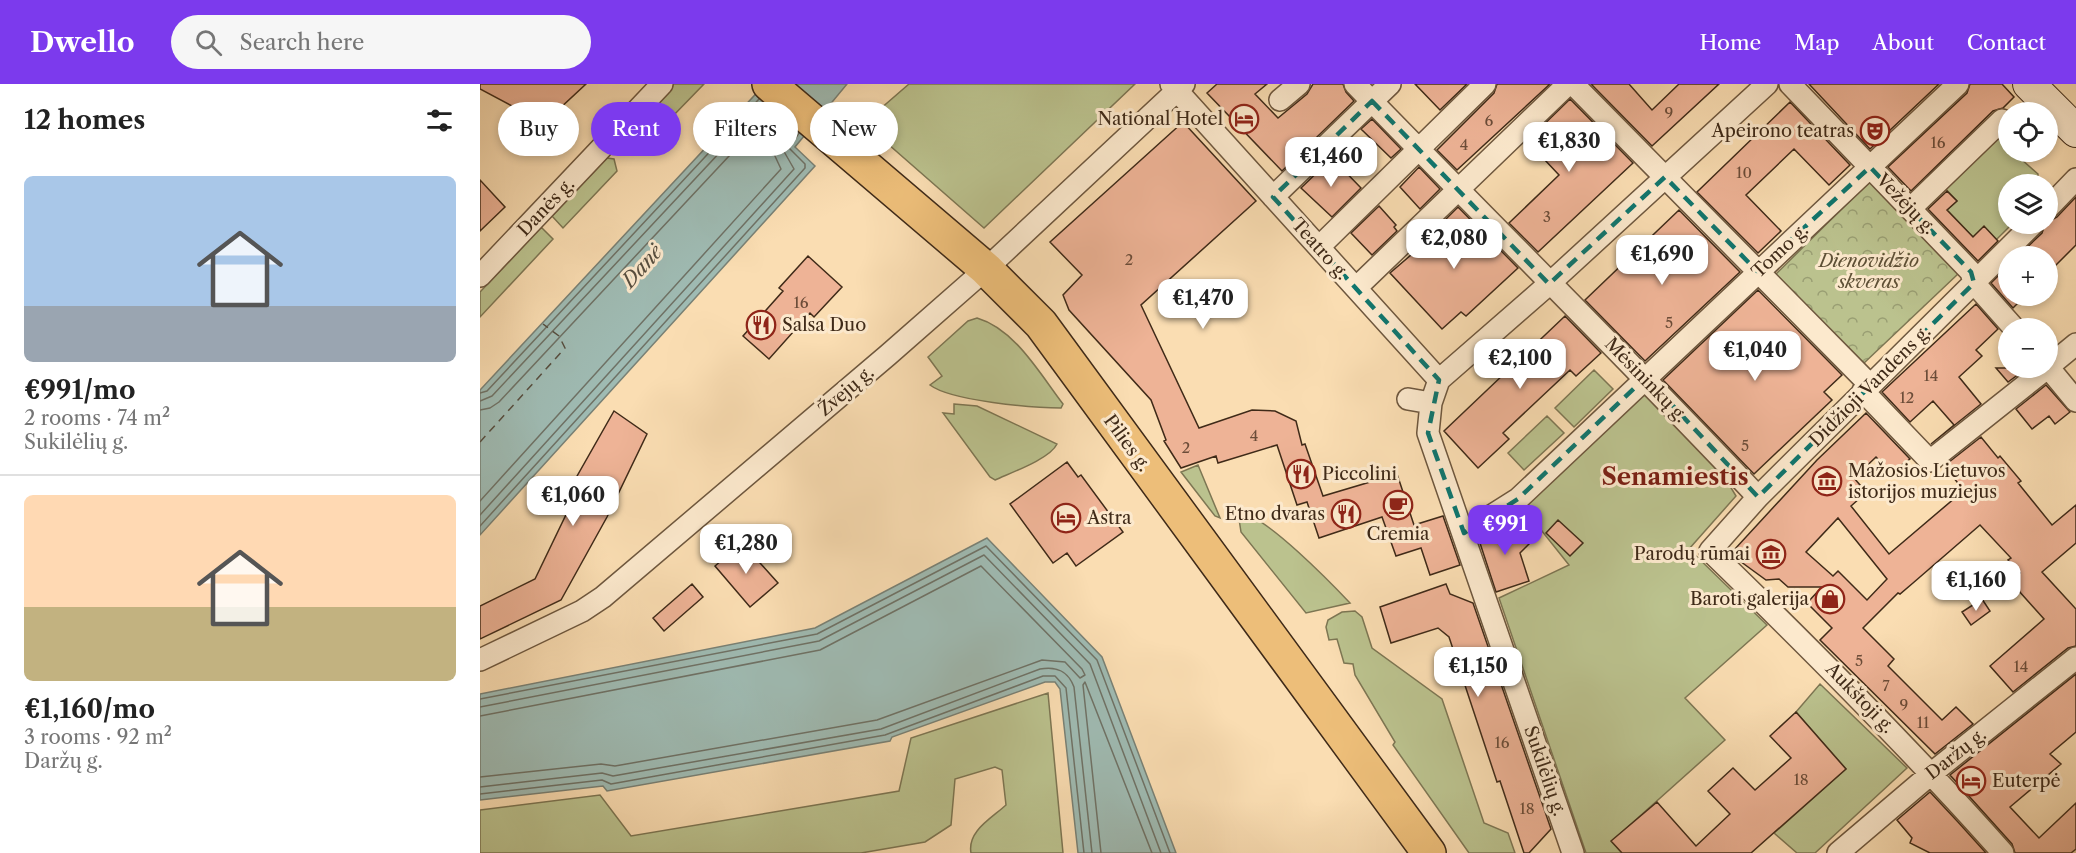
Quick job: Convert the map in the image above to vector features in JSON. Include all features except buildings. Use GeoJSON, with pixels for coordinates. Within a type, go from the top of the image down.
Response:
{"type":"FeatureCollection","features":[{"type":"Feature","properties":{"kind":"main road","name":"Pilies g."},"geometry":{"type":"LineString","coordinates":[[769,84],[986,269],[1041,324],[1429,853]]}},
{"type":"Feature","properties":{"kind":"street","name":"Danės g."},"geometry":{"type":"LineString","coordinates":[[480,276],[662,84]]}},
{"type":"Feature","properties":{"kind":"street"},"geometry":{"type":"LineString","coordinates":[[1280,100],[1299,84]]}},
{"type":"Feature","properties":{"kind":"street","name":"Mėsininkų g."},"geometry":{"type":"LineString","coordinates":[[1355,84],[1550,284],[1646,377],[1758,497]]}},
{"type":"Feature","properties":{"kind":"street"},"geometry":{"type":"LineString","coordinates":[[1273,196],[1390,84]]}},
{"type":"Feature","properties":{"kind":"street"},"geometry":{"type":"LineString","coordinates":[[1319,248],[1485,84]]}},
{"type":"Feature","properties":{"kind":"street"},"geometry":{"type":"LineString","coordinates":[[1356,288],[1568,84]]}},
{"type":"Feature","properties":{"kind":"street"},"geometry":{"type":"LineString","coordinates":[[1573,84],[1758,271],[1867,388],[1930,461],[2034,378]]}},
{"type":"Feature","properties":{"kind":"street"},"geometry":{"type":"LineString","coordinates":[[1439,380],[1550,284],[1767,84]]}},
{"type":"Feature","properties":{"kind":"street","name":"Vežėjų g."},"geometry":{"type":"LineString","coordinates":[[1790,84],[1971,272],[1974,283],[2005,318]]}},
{"type":"Feature","properties":{"kind":"street","name":"Tomo g."},"geometry":{"type":"LineString","coordinates":[[1464,533],[1518,499],[1958,84]]}},
{"type":"Feature","properties":{"kind":"street"},"geometry":{"type":"LineString","coordinates":[[2029,84],[2076,130]]}},
{"type":"Feature","properties":{"kind":"street","name":"Teatro g."},"geometry":{"type":"LineString","coordinates":[[1177,86],[1439,380]]}},
{"type":"Feature","properties":{"kind":"street","name":"Žvejų g."},"geometry":{"type":"LineString","coordinates":[[480,660],[582,611],[603,597],[986,269],[1177,86]]}},
{"type":"Feature","properties":{"kind":"street"},"geometry":{"type":"LineString","coordinates":[[1910,209],[1998,124]]}},
{"type":"Feature","properties":{"kind":"street"},"geometry":{"type":"LineString","coordinates":[[2058,198],[2076,179]]}},
{"type":"Feature","properties":{"kind":"street","name":"Didžioji Vandens g."},"geometry":{"type":"LineString","coordinates":[[1710,551],[1758,497],[2022,234]]}},
{"type":"Feature","properties":{"kind":"street"},"geometry":{"type":"LineString","coordinates":[[2058,359],[2076,344]]}},
{"type":"Feature","properties":{"kind":"street"},"geometry":{"type":"LineString","coordinates":[[2057,378],[2076,401]]}},
{"type":"Feature","properties":{"kind":"street","name":"Sukilėlių g."},"geometry":{"type":"LineString","coordinates":[[1439,380],[1431,403],[1428,434],[1573,853]]}},
{"type":"Feature","properties":{"kind":"street"},"geometry":{"type":"LineString","coordinates":[[1408,399],[1431,403]]}},
{"type":"Feature","properties":{"kind":"street","name":"Aukštoji g."},"geometry":{"type":"LineString","coordinates":[[1710,551],[1829,667],[1932,773],[2003,853]]}},
{"type":"Feature","properties":{"kind":"street","name":"Daržų g."},"geometry":{"type":"LineString","coordinates":[[1838,853],[1932,773],[2076,658]]}},
{"type":"Feature","properties":{"kind":"highlighted area"},"geometry":{"type":"Polygon","coordinates":[[[1372,101],[1549,284],[1665,177],[1757,271],[1870,167],[1971,272],[1974,283],[1758,497],[1646,377],[1518,499],[1464,533],[1428,433],[1439,380],[1273,197],[1372,101]]]}},
{"type":"Feature","properties":{"kind":"green space"},"geometry":{"type":"Polygon","coordinates":[[[673,84],[704,84],[681,108],[681,102],[657,102],[673,84]]]}},
{"type":"Feature","properties":{"kind":"green space"},"geometry":{"type":"Polygon","coordinates":[[[909,84],[1135,84],[984,228],[898,153],[898,102],[888,102],[909,84]]]}},
{"type":"Feature","properties":{"kind":"green space"},"geometry":{"type":"Polygon","coordinates":[[[1996,136],[1998,138],[1998,162],[2024,162],[2038,174],[1998,174],[1998,234],[2002,234],[1996,240],[1984,227],[1973,237],[1947,210],[1957,201],[1942,185],[1996,136]]]}},
{"type":"Feature","properties":{"kind":"green space"},"geometry":{"type":"Polygon","coordinates":[[[607,158],[614,159],[617,171],[563,228],[552,216],[607,158]]]}},
{"type":"Feature","properties":{"kind":"green space","name":"Dienovidžio skveras"},"geometry":{"type":"Polygon","coordinates":[[[1871,180],[1959,273],[1863,364],[1775,275],[1871,180]]]}},
{"type":"Feature","properties":{"kind":"green space"},"geometry":{"type":"Polygon","coordinates":[[[541,227],[553,239],[480,317],[480,292],[541,227]]]}},
{"type":"Feature","properties":{"kind":"green space"},"geometry":{"type":"Polygon","coordinates":[[[977,318],[991,324],[1015,342],[1063,404],[1061,408],[1032,407],[973,399],[941,391],[930,385],[942,376],[928,357],[968,321],[977,318]]]}},
{"type":"Feature","properties":{"kind":"green space"},"geometry":{"type":"Polygon","coordinates":[[[1594,370],[1613,389],[1574,427],[1555,408],[1594,370]]]}},
{"type":"Feature","properties":{"kind":"green space"},"geometry":{"type":"Polygon","coordinates":[[[1646,391],[1716,463],[1736,496],[1689,549],[1767,625],[1685,698],[1725,740],[1612,841],[1622,853],[1586,853],[1499,598],[1569,565],[1522,506],[1646,391]]]}},
{"type":"Feature","properties":{"kind":"green space"},"geometry":{"type":"Polygon","coordinates":[[[954,404],[977,406],[1057,444],[1053,450],[1038,460],[995,480],[990,477],[943,413],[954,414],[954,404]]]}},
{"type":"Feature","properties":{"kind":"green space"},"geometry":{"type":"Polygon","coordinates":[[[1547,416],[1564,433],[1524,470],[1508,453],[1547,416]]]}},
{"type":"Feature","properties":{"kind":"green space"},"geometry":{"type":"Polygon","coordinates":[[[1198,465],[1220,518],[1215,516],[1181,472],[1198,465]]]}},
{"type":"Feature","properties":{"kind":"green space"},"geometry":{"type":"Polygon","coordinates":[[[1244,515],[1254,518],[1282,538],[1315,567],[1350,603],[1306,613],[1241,532],[1239,519],[1244,515]]]}},
{"type":"Feature","properties":{"kind":"green space"},"geometry":{"type":"Polygon","coordinates":[[[1355,611],[1362,617],[1372,648],[1442,699],[1484,823],[1508,833],[1515,853],[1469,853],[1393,745],[1395,742],[1355,675],[1353,664],[1344,663],[1337,639],[1329,640],[1326,627],[1328,620],[1342,612],[1355,611]]]}},
{"type":"Feature","properties":{"kind":"green space"},"geometry":{"type":"Polygon","coordinates":[[[1820,684],[1907,768],[1815,853],[1797,853],[1774,833],[1846,769],[1796,712],[1820,684]]]}},
{"type":"Feature","properties":{"kind":"green space"},"geometry":{"type":"Polygon","coordinates":[[[1048,693],[1063,853],[971,853],[973,838],[977,832],[1006,805],[1002,770],[995,767],[955,779],[951,825],[925,842],[861,853],[480,853],[480,810],[600,795],[631,836],[899,791],[911,738],[1048,693]]]}},
{"type":"Feature","properties":{"kind":"water"},"geometry":{"type":"Polygon","coordinates":[[[765,84],[847,84],[832,102],[810,102],[810,129],[798,143],[798,102],[748,102],[765,84]]]}},
{"type":"Feature","properties":{"kind":"water","name":"Danė"},"geometry":{"type":"Polygon","coordinates":[[[798,150],[815,166],[480,535],[480,390],[698,156],[798,156],[798,150]]]}},
{"type":"Feature","properties":{"kind":"water"},"geometry":{"type":"Polygon","coordinates":[[[987,538],[1102,657],[1176,853],[1078,853],[1060,689],[1055,682],[1045,682],[892,737],[890,741],[607,791],[603,786],[480,800],[480,694],[815,628],[987,538]]]}},
{"type":"Feature","properties":{"kind":"ferry route"},"geometry":{"type":"LineString","coordinates":[[480,442],[565,348],[559,336],[543,324]]}},
{"type":"Feature","properties":{"kind":"place","name":"National Hotel"},"geometry":{"type":"Point","coordinates":[1244,119]}},
{"type":"Feature","properties":{"kind":"place","name":"Apeirono teatras"},"geometry":{"type":"Point","coordinates":[1875,131]}},
{"type":"Feature","properties":{"kind":"place","name":"Salsa Duo"},"geometry":{"type":"Point","coordinates":[761,325]}},
{"type":"Feature","properties":{"kind":"place","name":"Piccolini"},"geometry":{"type":"Point","coordinates":[1301,474]}},
{"type":"Feature","properties":{"kind":"place","name":"Mažosios Lietuvos istorijos muziejus"},"geometry":{"type":"Point","coordinates":[1827,481]}},
{"type":"Feature","properties":{"kind":"place","name":"Cremia"},"geometry":{"type":"Point","coordinates":[1398,505]}},
{"type":"Feature","properties":{"kind":"place","name":"Etno dvaras"},"geometry":{"type":"Point","coordinates":[1346,514]}},
{"type":"Feature","properties":{"kind":"place","name":"Astra"},"geometry":{"type":"Point","coordinates":[1066,518]}},
{"type":"Feature","properties":{"kind":"place","name":"Parodų rūmai"},"geometry":{"type":"Point","coordinates":[1771,554]}},
{"type":"Feature","properties":{"kind":"place","name":"Baroti galerija"},"geometry":{"type":"Point","coordinates":[1830,599]}},
{"type":"Feature","properties":{"kind":"place","name":"Euterpė"},"geometry":{"type":"Point","coordinates":[1971,781]}},
{"type":"Feature","properties":{"kind":"district","name":"Senamiestis"},"geometry":{"type":"Point","coordinates":[1675,476]}}]}
